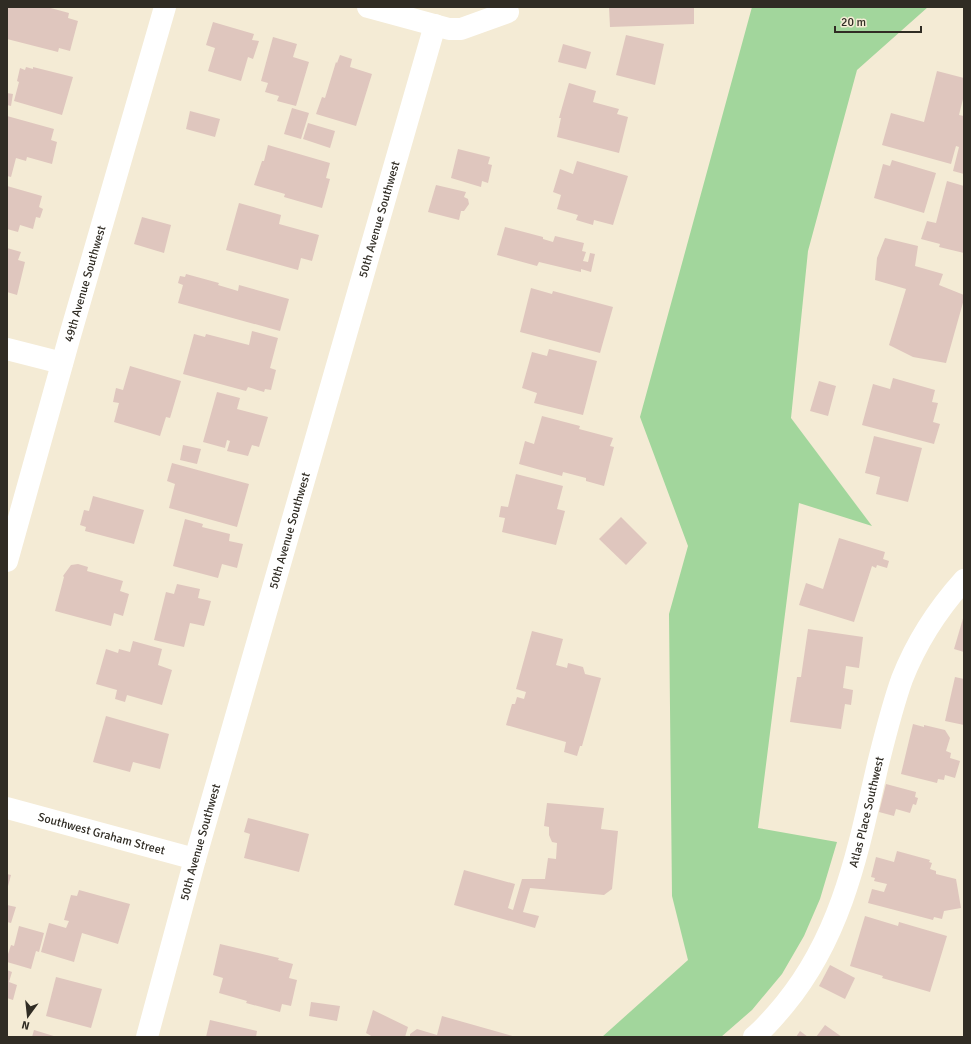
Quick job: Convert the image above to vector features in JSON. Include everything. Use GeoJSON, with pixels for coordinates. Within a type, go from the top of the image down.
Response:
{"type":"FeatureCollection","features":[{"type":"Feature","properties":{"kind":"street","name":"49th Avenue Southwest"},"geometry":{"type":"LineString","coordinates":[[7,561],[62,363],[165,7]]}},
{"type":"Feature","properties":{"kind":"street"},"geometry":{"type":"LineString","coordinates":[[368,7],[449,29],[461,28],[508,12]]}},
{"type":"Feature","properties":{"kind":"street","name":"50th Avenue Southwest"},"geometry":{"type":"LineString","coordinates":[[147,1037],[195,859],[435,25]]}},
{"type":"Feature","properties":{"kind":"street"},"geometry":{"type":"LineString","coordinates":[[7,348],[62,363]]}},
{"type":"Feature","properties":{"kind":"street","name":"Atlas Place Southwest"},"geometry":{"type":"LineString","coordinates":[[754,1037],[768,1026],[799,986],[823,946],[841,907],[858,848],[889,718],[902,679],[922,635],[954,591],[964,580]]}},
{"type":"Feature","properties":{"kind":"street","name":"Southwest Graham Street"},"geometry":{"type":"LineString","coordinates":[[7,808],[195,859]]}},
{"type":"Feature","properties":{"kind":"green space"},"geometry":{"type":"Polygon","coordinates":[[[752,7],[928,7],[857,70],[808,251],[791,418],[872,526],[799,503],[758,828],[837,842],[820,899],[804,936],[782,974],[752,1010],[721,1037],[602,1037],[688,960],[672,896],[669,614],[688,546],[640,417],[752,7]]]}},
{"type":"Feature","properties":{"kind":"building"},"geometry":{"type":"Polygon","coordinates":[[[7,7],[47,7],[69,13],[68,18],[78,21],[70,51],[59,48],[58,52],[7,39],[7,7]]]}},
{"type":"Feature","properties":{"kind":"building"},"geometry":{"type":"Polygon","coordinates":[[[609,7],[694,7],[694,24],[610,27],[609,7]]]}},
{"type":"Feature","properties":{"kind":"building"},"geometry":{"type":"Polygon","coordinates":[[[213,22],[254,34],[252,40],[259,41],[253,59],[248,57],[241,81],[208,71],[215,48],[206,45],[213,22]]]}},
{"type":"Feature","properties":{"kind":"building"},"geometry":{"type":"Polygon","coordinates":[[[626,35],[664,44],[655,85],[616,75],[626,35]]]}},
{"type":"Feature","properties":{"kind":"building"},"geometry":{"type":"Polygon","coordinates":[[[273,37],[297,44],[293,57],[309,62],[296,106],[277,101],[279,96],[265,92],[268,83],[261,81],[273,37]]]}},
{"type":"Feature","properties":{"kind":"building"},"geometry":{"type":"Polygon","coordinates":[[[563,44],[591,52],[586,69],[558,62],[563,44]]]}},
{"type":"Feature","properties":{"kind":"building"},"geometry":{"type":"Polygon","coordinates":[[[340,55],[352,59],[350,67],[372,74],[356,126],[316,114],[322,97],[325,98],[336,62],[337,63],[340,55]]]}},
{"type":"Feature","properties":{"kind":"building"},"geometry":{"type":"Polygon","coordinates":[[[26,67],[33,69],[33,67],[73,77],[62,115],[14,101],[19,82],[17,81],[20,68],[25,70],[26,67]]]}},
{"type":"Feature","properties":{"kind":"building"},"geometry":{"type":"Polygon","coordinates":[[[937,71],[964,78],[964,95],[959,115],[964,116],[964,174],[953,171],[959,147],[956,146],[951,164],[882,145],[891,113],[924,122],[937,71]]]}},
{"type":"Feature","properties":{"kind":"building"},"geometry":{"type":"Polygon","coordinates":[[[569,83],[596,91],[593,102],[619,109],[617,114],[628,117],[619,153],[557,137],[561,118],[559,118],[569,83]]]}},
{"type":"Feature","properties":{"kind":"building"},"geometry":{"type":"Polygon","coordinates":[[[7,93],[13,94],[11,106],[7,105],[7,93]]]}},
{"type":"Feature","properties":{"kind":"building"},"geometry":{"type":"Polygon","coordinates":[[[292,108],[309,113],[301,139],[284,134],[292,108]]]}},
{"type":"Feature","properties":{"kind":"building"},"geometry":{"type":"Polygon","coordinates":[[[190,111],[220,119],[215,137],[186,129],[190,111]]]}},
{"type":"Feature","properties":{"kind":"building"},"geometry":{"type":"Polygon","coordinates":[[[7,116],[54,129],[51,140],[57,142],[52,164],[27,157],[26,161],[16,158],[11,177],[7,176],[7,116]]]}},
{"type":"Feature","properties":{"kind":"building"},"geometry":{"type":"Polygon","coordinates":[[[308,123],[335,131],[330,148],[303,139],[308,123]]]}},
{"type":"Feature","properties":{"kind":"building"},"geometry":{"type":"Polygon","coordinates":[[[268,145],[330,163],[326,178],[330,179],[322,208],[284,197],[285,194],[254,185],[262,161],[264,161],[268,145]]]}},
{"type":"Feature","properties":{"kind":"building"},"geometry":{"type":"Polygon","coordinates":[[[458,149],[490,157],[488,164],[492,165],[488,183],[482,181],[481,187],[451,178],[458,149]]]}},
{"type":"Feature","properties":{"kind":"building"},"geometry":{"type":"Polygon","coordinates":[[[892,160],[936,173],[924,213],[874,198],[883,164],[890,166],[892,160]]]}},
{"type":"Feature","properties":{"kind":"building"},"geometry":{"type":"Polygon","coordinates":[[[577,161],[628,176],[613,225],[594,220],[593,225],[576,220],[578,215],[557,209],[561,195],[553,192],[560,169],[573,174],[577,161]]]}},
{"type":"Feature","properties":{"kind":"building"},"geometry":{"type":"Polygon","coordinates":[[[947,181],[964,186],[964,253],[939,247],[940,244],[921,239],[927,221],[936,223],[947,181]]]}},
{"type":"Feature","properties":{"kind":"building"},"geometry":{"type":"Polygon","coordinates":[[[436,185],[466,192],[464,197],[468,199],[469,204],[464,211],[461,211],[459,220],[428,212],[436,185]]]}},
{"type":"Feature","properties":{"kind":"building"},"geometry":{"type":"Polygon","coordinates":[[[7,186],[42,196],[39,207],[43,209],[40,218],[36,217],[33,229],[20,225],[18,232],[7,229],[7,186]]]}},
{"type":"Feature","properties":{"kind":"building"},"geometry":{"type":"Polygon","coordinates":[[[239,203],[281,215],[279,224],[319,235],[312,261],[301,258],[298,270],[226,250],[239,203]]]}},
{"type":"Feature","properties":{"kind":"building"},"geometry":{"type":"Polygon","coordinates":[[[142,217],[171,225],[164,253],[134,244],[142,217]]]}},
{"type":"Feature","properties":{"kind":"building"},"geometry":{"type":"Polygon","coordinates":[[[505,227],[543,237],[543,239],[553,242],[555,236],[584,243],[582,251],[586,252],[583,261],[588,262],[590,253],[595,254],[591,272],[581,269],[581,272],[539,262],[537,266],[497,255],[505,227]]]}},
{"type":"Feature","properties":{"kind":"building"},"geometry":{"type":"Polygon","coordinates":[[[885,238],[918,246],[915,266],[943,274],[939,285],[964,295],[946,363],[913,357],[889,345],[906,289],[875,280],[877,258],[885,238]]]}},
{"type":"Feature","properties":{"kind":"building"},"geometry":{"type":"Polygon","coordinates":[[[7,248],[21,252],[18,260],[25,262],[17,295],[7,292],[7,248]]]}},
{"type":"Feature","properties":{"kind":"building"},"geometry":{"type":"Polygon","coordinates":[[[186,274],[219,283],[218,285],[238,291],[239,285],[289,299],[280,331],[178,303],[183,285],[178,283],[180,276],[185,277],[186,274]]]}},
{"type":"Feature","properties":{"kind":"building"},"geometry":{"type":"Polygon","coordinates":[[[531,288],[552,294],[553,291],[613,307],[600,353],[520,332],[531,288]]]}},
{"type":"Feature","properties":{"kind":"building"},"geometry":{"type":"Polygon","coordinates":[[[252,331],[278,338],[270,368],[276,370],[271,390],[265,389],[264,392],[248,387],[246,391],[183,374],[194,334],[205,337],[206,334],[249,345],[252,331]]]}},
{"type":"Feature","properties":{"kind":"building"},"geometry":{"type":"Polygon","coordinates":[[[549,349],[597,361],[583,415],[534,403],[537,393],[522,388],[532,352],[547,356],[549,349]]]}},
{"type":"Feature","properties":{"kind":"building"},"geometry":{"type":"Polygon","coordinates":[[[130,366],[181,381],[170,418],[166,417],[160,436],[114,422],[119,403],[113,402],[116,388],[123,390],[130,366]]]}},
{"type":"Feature","properties":{"kind":"building"},"geometry":{"type":"Polygon","coordinates":[[[893,378],[935,390],[932,402],[938,403],[933,422],[940,424],[934,444],[862,425],[873,384],[890,389],[893,378]]]}},
{"type":"Feature","properties":{"kind":"building"},"geometry":{"type":"Polygon","coordinates":[[[819,381],[836,386],[828,416],[810,411],[819,381]]]}},
{"type":"Feature","properties":{"kind":"building"},"geometry":{"type":"Polygon","coordinates":[[[217,392],[240,398],[237,409],[268,417],[259,447],[252,445],[248,456],[227,451],[230,441],[227,440],[225,448],[203,442],[217,392]]]}},
{"type":"Feature","properties":{"kind":"building"},"geometry":{"type":"Polygon","coordinates":[[[542,416],[580,426],[579,429],[613,438],[610,446],[614,447],[604,486],[586,481],[586,478],[563,472],[562,476],[519,464],[525,441],[534,444],[542,416]]]}},
{"type":"Feature","properties":{"kind":"building"},"geometry":{"type":"Polygon","coordinates":[[[874,436],[922,448],[908,502],[876,494],[880,477],[865,473],[874,436]]]}},
{"type":"Feature","properties":{"kind":"building"},"geometry":{"type":"Polygon","coordinates":[[[183,445],[201,449],[197,464],[180,460],[183,445]]]}},
{"type":"Feature","properties":{"kind":"building"},"geometry":{"type":"Polygon","coordinates":[[[172,463],[249,484],[237,527],[169,508],[175,484],[167,481],[172,463]]]}},
{"type":"Feature","properties":{"kind":"building"},"geometry":{"type":"Polygon","coordinates":[[[516,474],[563,486],[557,509],[565,511],[556,545],[502,532],[505,518],[499,517],[501,506],[508,507],[516,474]]]}},
{"type":"Feature","properties":{"kind":"building"},"geometry":{"type":"Polygon","coordinates":[[[93,496],[144,510],[134,544],[85,531],[86,527],[80,525],[84,510],[89,511],[93,496]]]}},
{"type":"Feature","properties":{"kind":"building"},"geometry":{"type":"Polygon","coordinates":[[[621,517],[647,543],[626,565],[599,539],[621,517]]]}},
{"type":"Feature","properties":{"kind":"building"},"geometry":{"type":"Polygon","coordinates":[[[185,519],[203,524],[202,527],[230,534],[229,541],[243,544],[237,568],[222,564],[218,578],[173,566],[185,519]]]}},
{"type":"Feature","properties":{"kind":"building"},"geometry":{"type":"Polygon","coordinates":[[[839,538],[885,552],[883,559],[889,561],[887,568],[877,565],[876,568],[872,566],[854,622],[799,605],[806,583],[823,589],[839,538]]]}},
{"type":"Feature","properties":{"kind":"building"},"geometry":{"type":"Polygon","coordinates":[[[78,564],[88,567],[87,571],[123,581],[120,591],[129,594],[123,616],[114,613],[111,626],[55,611],[63,576],[71,565],[78,564]]]}},
{"type":"Feature","properties":{"kind":"building"},"geometry":{"type":"Polygon","coordinates":[[[177,584],[200,589],[198,598],[211,601],[204,626],[190,623],[184,647],[154,640],[166,592],[174,594],[177,584]]]}},
{"type":"Feature","properties":{"kind":"building"},"geometry":{"type":"Polygon","coordinates":[[[964,615],[964,652],[954,649],[964,615]]]}},
{"type":"Feature","properties":{"kind":"building"},"geometry":{"type":"Polygon","coordinates":[[[808,629],[863,637],[859,668],[846,666],[843,688],[853,690],[851,705],[845,704],[841,729],[790,722],[797,677],[801,677],[808,629]]]}},
{"type":"Feature","properties":{"kind":"building"},"geometry":{"type":"Polygon","coordinates":[[[532,631],[563,639],[556,665],[567,668],[568,663],[583,667],[585,674],[601,678],[582,746],[580,746],[577,756],[564,752],[566,742],[506,725],[512,704],[515,704],[517,697],[524,699],[526,692],[516,689],[532,631]]]}},
{"type":"Feature","properties":{"kind":"building"},"geometry":{"type":"Polygon","coordinates":[[[133,641],[162,649],[158,665],[172,670],[162,705],[127,695],[125,702],[115,699],[117,690],[96,684],[106,649],[118,653],[119,649],[130,652],[133,641]]]}},
{"type":"Feature","properties":{"kind":"building"},"geometry":{"type":"Polygon","coordinates":[[[955,677],[964,679],[964,725],[945,721],[955,677]]]}},
{"type":"Feature","properties":{"kind":"building"},"geometry":{"type":"Polygon","coordinates":[[[106,716],[169,734],[160,769],[133,762],[130,772],[93,762],[106,716]]]}},
{"type":"Feature","properties":{"kind":"building"},"geometry":{"type":"Polygon","coordinates":[[[913,724],[945,730],[950,738],[946,751],[951,753],[950,758],[960,761],[955,778],[945,775],[944,780],[938,779],[937,783],[901,774],[913,724]]]}},
{"type":"Feature","properties":{"kind":"building"},"geometry":{"type":"Polygon","coordinates":[[[886,784],[916,792],[915,797],[918,798],[916,805],[913,804],[910,813],[896,809],[894,816],[879,812],[886,784]]]}},
{"type":"Feature","properties":{"kind":"building"},"geometry":{"type":"Polygon","coordinates":[[[547,803],[604,808],[601,829],[618,831],[612,889],[604,895],[530,888],[523,912],[539,916],[535,928],[454,905],[464,870],[515,884],[508,908],[513,910],[522,879],[545,879],[548,858],[556,859],[557,843],[552,842],[549,835],[549,827],[544,826],[547,803]]]}},
{"type":"Feature","properties":{"kind":"building"},"geometry":{"type":"Polygon","coordinates":[[[248,818],[309,834],[299,872],[244,858],[250,834],[244,832],[248,818]]]}},
{"type":"Feature","properties":{"kind":"building"},"geometry":{"type":"Polygon","coordinates":[[[897,851],[930,860],[929,862],[932,863],[930,869],[936,871],[936,874],[956,879],[961,908],[944,911],[942,919],[934,917],[933,920],[868,903],[872,889],[884,892],[887,884],[874,881],[875,878],[871,877],[876,857],[894,862],[897,851]]]}},
{"type":"Feature","properties":{"kind":"building"},"geometry":{"type":"Polygon","coordinates":[[[7,874],[11,875],[7,890],[7,874]]]}},
{"type":"Feature","properties":{"kind":"building"},"geometry":{"type":"Polygon","coordinates":[[[79,890],[130,904],[118,944],[82,933],[74,962],[41,952],[49,923],[66,928],[69,921],[64,920],[71,895],[77,896],[79,890]]]}},
{"type":"Feature","properties":{"kind":"building"},"geometry":{"type":"Polygon","coordinates":[[[7,905],[16,907],[11,923],[7,922],[7,905]]]}},
{"type":"Feature","properties":{"kind":"building"},"geometry":{"type":"Polygon","coordinates":[[[865,916],[898,926],[899,922],[947,936],[930,992],[882,978],[883,976],[850,966],[865,916]]]}},
{"type":"Feature","properties":{"kind":"building"},"geometry":{"type":"Polygon","coordinates":[[[19,926],[44,933],[39,952],[36,951],[31,969],[7,962],[11,945],[14,946],[19,926]]]}},
{"type":"Feature","properties":{"kind":"building"},"geometry":{"type":"Polygon","coordinates":[[[220,944],[279,958],[278,960],[293,964],[289,978],[297,980],[291,1006],[282,1004],[280,1012],[246,1003],[247,1001],[219,993],[223,978],[213,975],[220,944]]]}},
{"type":"Feature","properties":{"kind":"building"},"geometry":{"type":"Polygon","coordinates":[[[830,965],[855,978],[845,999],[819,986],[830,965]]]}},
{"type":"Feature","properties":{"kind":"building"},"geometry":{"type":"Polygon","coordinates":[[[7,970],[12,972],[9,982],[17,985],[13,1000],[7,998],[7,970]]]}},
{"type":"Feature","properties":{"kind":"building"},"geometry":{"type":"Polygon","coordinates":[[[56,977],[102,989],[91,1028],[46,1016],[56,977]]]}},
{"type":"Feature","properties":{"kind":"building"},"geometry":{"type":"Polygon","coordinates":[[[311,1002],[340,1006],[337,1021],[309,1016],[311,1002]]]}},
{"type":"Feature","properties":{"kind":"building"},"geometry":{"type":"Polygon","coordinates":[[[373,1010],[408,1027],[405,1037],[373,1037],[366,1033],[373,1010]]]}},
{"type":"Feature","properties":{"kind":"building"},"geometry":{"type":"Polygon","coordinates":[[[442,1016],[516,1037],[410,1037],[410,1034],[417,1029],[437,1035],[442,1016]]]}},
{"type":"Feature","properties":{"kind":"building"},"geometry":{"type":"Polygon","coordinates":[[[210,1020],[257,1031],[256,1037],[206,1037],[210,1020]]]}},
{"type":"Feature","properties":{"kind":"building"},"geometry":{"type":"Polygon","coordinates":[[[825,1025],[842,1037],[816,1037],[825,1025]]]}},
{"type":"Feature","properties":{"kind":"building"},"geometry":{"type":"Polygon","coordinates":[[[34,1030],[57,1037],[32,1037],[34,1030]]]}},
{"type":"Feature","properties":{"kind":"building"},"geometry":{"type":"Polygon","coordinates":[[[800,1031],[808,1037],[796,1037],[800,1031]]]}}]}
